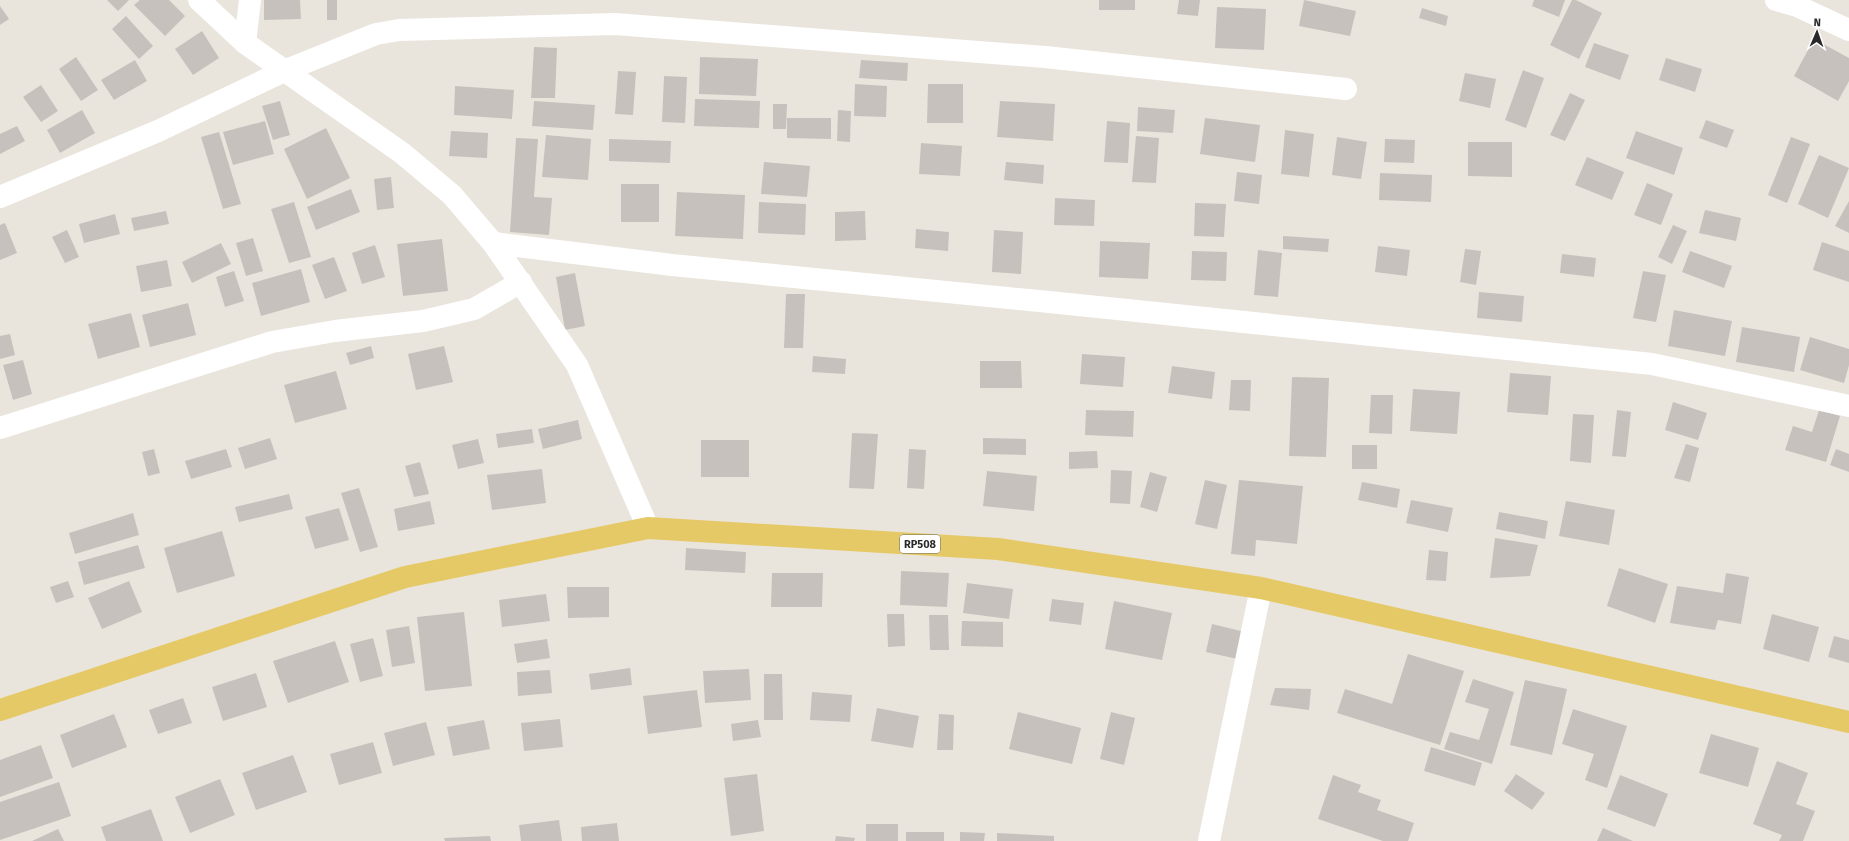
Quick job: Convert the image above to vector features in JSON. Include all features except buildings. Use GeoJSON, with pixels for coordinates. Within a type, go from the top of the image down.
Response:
{"type":"FeatureCollection","features":[{"type":"Feature","properties":{"kind":"main road","name":"RP508"},"geometry":{"type":"LineString","coordinates":[[0,710],[405,578],[648,528],[998,549],[1261,588],[1849,722]]}},
{"type":"Feature","properties":{"kind":"street"},"geometry":{"type":"LineString","coordinates":[[199,0],[245,42],[402,153],[452,195],[493,243],[521,282],[576,366],[648,528]]}},
{"type":"Feature","properties":{"kind":"street"},"geometry":{"type":"LineString","coordinates":[[245,42],[250,0]]}},
{"type":"Feature","properties":{"kind":"street"},"geometry":{"type":"LineString","coordinates":[[1776,0],[1798,6],[1849,30]]}},
{"type":"Feature","properties":{"kind":"street"},"geometry":{"type":"LineString","coordinates":[[0,197],[158,131],[284,71],[376,34],[399,30],[615,24],[1045,57],[1346,89]]}},
{"type":"Feature","properties":{"kind":"street"},"geometry":{"type":"LineString","coordinates":[[493,243],[672,265],[1652,364],[1849,406]]}},
{"type":"Feature","properties":{"kind":"street"},"geometry":{"type":"LineString","coordinates":[[0,428],[272,342],[334,331],[423,321],[474,309],[521,282]]}},
{"type":"Feature","properties":{"kind":"street"},"geometry":{"type":"LineString","coordinates":[[1209,841],[1261,588]]}}]}
